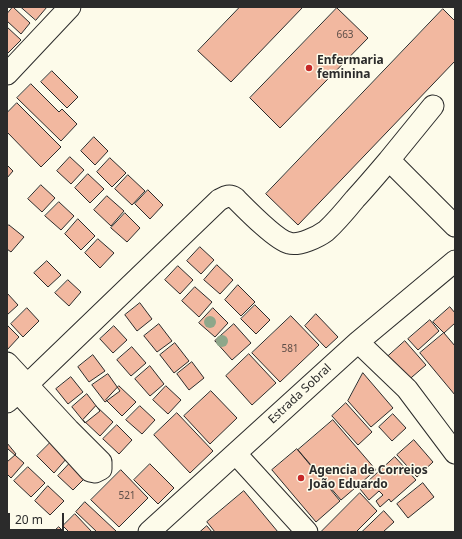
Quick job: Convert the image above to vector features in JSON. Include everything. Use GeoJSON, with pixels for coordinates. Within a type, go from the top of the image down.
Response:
{"type":"FeatureCollection","features":[{"type":"Feature","properties":{"kind":"street"},"geometry":{"type":"LineString","coordinates":[[7,74],[70,7]]}},
{"type":"Feature","properties":{"kind":"street"},"geometry":{"type":"LineString","coordinates":[[7,363],[15,390],[219,200],[228,196],[232,196],[260,222],[289,243],[309,240],[325,232],[370,183],[433,106]]}},
{"type":"Feature","properties":{"kind":"street"},"geometry":{"type":"LineString","coordinates":[[389,160],[455,226]]}},
{"type":"Feature","properties":{"kind":"street","name":"Estrada Sobral"},"geometry":{"type":"LineString","coordinates":[[149,532],[358,342],[455,261]]}},
{"type":"Feature","properties":{"kind":"street"},"geometry":{"type":"LineString","coordinates":[[358,342],[407,389],[455,453]]}},
{"type":"Feature","properties":{"kind":"street"},"geometry":{"type":"LineString","coordinates":[[236,454],[307,532]]}},
{"type":"Feature","properties":{"kind":"building"},"geometry":{"type":"Polygon","coordinates":[[[13,7],[30,23],[21,34],[7,21],[7,14],[13,7]]]}},
{"type":"Feature","properties":{"kind":"building"},"geometry":{"type":"Polygon","coordinates":[[[21,7],[47,7],[36,20],[21,7]]]}},
{"type":"Feature","properties":{"kind":"building"},"geometry":{"type":"Polygon","coordinates":[[[240,7],[303,7],[231,82],[198,51],[240,7]]]}},
{"type":"Feature","properties":{"kind":"building","name":"Enfermaria feminina"},"geometry":{"type":"Polygon","coordinates":[[[337,8],[368,38],[280,128],[250,98],[337,8]]]}},
{"type":"Feature","properties":{"kind":"building"},"geometry":{"type":"Polygon","coordinates":[[[443,9],[455,21],[455,61],[298,225],[266,194],[443,9]]]}},
{"type":"Feature","properties":{"kind":"building"},"geometry":{"type":"Polygon","coordinates":[[[7,27],[21,40],[7,54],[7,27]]]}},
{"type":"Feature","properties":{"kind":"building"},"geometry":{"type":"Polygon","coordinates":[[[52,71],[78,97],[67,108],[41,82],[52,71]]]}},
{"type":"Feature","properties":{"kind":"building"},"geometry":{"type":"Polygon","coordinates":[[[31,84],[59,112],[62,109],[77,124],[61,141],[17,98],[31,84]]]}},
{"type":"Feature","properties":{"kind":"building"},"geometry":{"type":"Polygon","coordinates":[[[17,103],[61,147],[41,167],[7,132],[7,113],[17,103]]]}},
{"type":"Feature","properties":{"kind":"building"},"geometry":{"type":"Polygon","coordinates":[[[94,137],[108,151],[95,165],[81,151],[94,137]]]}},
{"type":"Feature","properties":{"kind":"building"},"geometry":{"type":"Polygon","coordinates":[[[70,157],[84,170],[71,184],[57,171],[70,157]]]}},
{"type":"Feature","properties":{"kind":"building"},"geometry":{"type":"Polygon","coordinates":[[[110,158],[126,173],[112,187],[97,172],[110,158]]]}},
{"type":"Feature","properties":{"kind":"building"},"geometry":{"type":"Polygon","coordinates":[[[7,165],[13,171],[7,178],[7,165]]]}},
{"type":"Feature","properties":{"kind":"building"},"geometry":{"type":"Polygon","coordinates":[[[88,174],[104,189],[90,203],[75,188],[88,174]]]}},
{"type":"Feature","properties":{"kind":"building"},"geometry":{"type":"Polygon","coordinates":[[[128,175],[145,191],[132,205],[115,189],[128,175]]]}},
{"type":"Feature","properties":{"kind":"building"},"geometry":{"type":"Polygon","coordinates":[[[41,185],[55,198],[42,212],[28,199],[41,185]]]}},
{"type":"Feature","properties":{"kind":"building"},"geometry":{"type":"Polygon","coordinates":[[[148,190],[163,205],[150,219],[135,204],[148,190]]]}},
{"type":"Feature","properties":{"kind":"building"},"geometry":{"type":"Polygon","coordinates":[[[107,196],[124,211],[111,226],[94,210],[107,196]]]}},
{"type":"Feature","properties":{"kind":"building"},"geometry":{"type":"Polygon","coordinates":[[[59,202],[74,216],[61,230],[45,216],[59,202]]]}},
{"type":"Feature","properties":{"kind":"building"},"geometry":{"type":"Polygon","coordinates":[[[125,213],[140,228],[127,242],[111,228],[125,213]]]}},
{"type":"Feature","properties":{"kind":"building"},"geometry":{"type":"Polygon","coordinates":[[[78,219],[95,236],[81,250],[65,234],[78,219]]]}},
{"type":"Feature","properties":{"kind":"building"},"geometry":{"type":"Polygon","coordinates":[[[9,225],[24,237],[11,252],[7,249],[7,227],[9,225]]]}},
{"type":"Feature","properties":{"kind":"building"},"geometry":{"type":"Polygon","coordinates":[[[98,239],[114,253],[100,268],[85,253],[98,239]]]}},
{"type":"Feature","properties":{"kind":"building"},"geometry":{"type":"Polygon","coordinates":[[[200,247],[214,260],[201,274],[187,261],[200,247]]]}},
{"type":"Feature","properties":{"kind":"building"},"geometry":{"type":"Polygon","coordinates":[[[47,261],[61,275],[48,287],[34,273],[47,261]]]}},
{"type":"Feature","properties":{"kind":"building"},"geometry":{"type":"Polygon","coordinates":[[[217,265],[233,280],[220,294],[204,280],[217,265]]]}},
{"type":"Feature","properties":{"kind":"building"},"geometry":{"type":"Polygon","coordinates":[[[178,266],[193,280],[180,294],[165,280],[178,266]]]}},
{"type":"Feature","properties":{"kind":"building"},"geometry":{"type":"Polygon","coordinates":[[[68,280],[81,292],[69,306],[55,293],[68,280]]]}},
{"type":"Feature","properties":{"kind":"building"},"geometry":{"type":"Polygon","coordinates":[[[238,285],[255,302],[241,316],[225,300],[238,285]]]}},
{"type":"Feature","properties":{"kind":"building"},"geometry":{"type":"Polygon","coordinates":[[[195,287],[212,302],[199,317],[182,301],[195,287]]]}},
{"type":"Feature","properties":{"kind":"building"},"geometry":{"type":"Polygon","coordinates":[[[7,293],[18,305],[7,315],[7,293]]]}},
{"type":"Feature","properties":{"kind":"building"},"geometry":{"type":"Polygon","coordinates":[[[140,303],[152,319],[137,331],[125,315],[140,303]]]}},
{"type":"Feature","properties":{"kind":"building"},"geometry":{"type":"Polygon","coordinates":[[[255,305],[270,320],[256,334],[241,319],[255,305]]]}},
{"type":"Feature","properties":{"kind":"building"},"geometry":{"type":"Polygon","coordinates":[[[450,307],[455,313],[455,323],[444,333],[433,322],[450,307]]]}},
{"type":"Feature","properties":{"kind":"building"},"geometry":{"type":"Polygon","coordinates":[[[27,308],[39,321],[23,337],[11,324],[27,308]]]}},
{"type":"Feature","properties":{"kind":"building"},"geometry":{"type":"Polygon","coordinates":[[[213,308],[228,323],[215,337],[199,323],[213,308]]]}},
{"type":"Feature","properties":{"kind":"building"},"geometry":{"type":"Polygon","coordinates":[[[316,314],[338,337],[326,348],[305,326],[316,314]]]}},
{"type":"Feature","properties":{"kind":"building"},"geometry":{"type":"Polygon","coordinates":[[[291,316],[319,345],[280,382],[252,353],[291,316]]]}},
{"type":"Feature","properties":{"kind":"building"},"geometry":{"type":"Polygon","coordinates":[[[430,320],[439,331],[418,350],[408,339],[430,320]]]}},
{"type":"Feature","properties":{"kind":"building"},"geometry":{"type":"Polygon","coordinates":[[[159,324],[172,341],[157,352],[144,336],[159,324]]]}},
{"type":"Feature","properties":{"kind":"building"},"geometry":{"type":"Polygon","coordinates":[[[234,324],[251,343],[232,360],[215,341],[234,324]]]}},
{"type":"Feature","properties":{"kind":"building"},"geometry":{"type":"Polygon","coordinates":[[[8,326],[19,337],[7,350],[7,327],[8,326]]]}},
{"type":"Feature","properties":{"kind":"building"},"geometry":{"type":"Polygon","coordinates":[[[114,326],[127,340],[113,353],[100,339],[114,326]]]}},
{"type":"Feature","properties":{"kind":"building"},"geometry":{"type":"Polygon","coordinates":[[[444,333],[455,346],[455,395],[420,353],[444,333]]]}},
{"type":"Feature","properties":{"kind":"building"},"geometry":{"type":"Polygon","coordinates":[[[405,341],[426,365],[405,383],[385,359],[405,341]]]}},
{"type":"Feature","properties":{"kind":"building"},"geometry":{"type":"Polygon","coordinates":[[[175,343],[189,361],[174,373],[160,355],[175,343]]]}},
{"type":"Feature","properties":{"kind":"building"},"geometry":{"type":"Polygon","coordinates":[[[132,347],[146,363],[131,376],[117,360],[132,347]]]}},
{"type":"Feature","properties":{"kind":"building"},"geometry":{"type":"Polygon","coordinates":[[[249,354],[276,383],[252,405],[226,376],[249,354]]]}},
{"type":"Feature","properties":{"kind":"building"},"geometry":{"type":"Polygon","coordinates":[[[93,355],[105,371],[89,382],[78,367],[93,355]]]}},
{"type":"Feature","properties":{"kind":"building"},"geometry":{"type":"Polygon","coordinates":[[[192,362],[204,378],[189,390],[177,374],[192,362]]]}},
{"type":"Feature","properties":{"kind":"building"},"geometry":{"type":"Polygon","coordinates":[[[150,366],[164,384],[150,396],[135,379],[150,366]]]}},
{"type":"Feature","properties":{"kind":"building"},"geometry":{"type":"Polygon","coordinates":[[[363,373],[393,408],[371,427],[348,401],[363,373]]]}},
{"type":"Feature","properties":{"kind":"building"},"geometry":{"type":"Polygon","coordinates":[[[108,374],[120,391],[105,402],[92,385],[108,374]]]}},
{"type":"Feature","properties":{"kind":"building"},"geometry":{"type":"Polygon","coordinates":[[[71,377],[83,392],[68,404],[56,389],[71,377]]]}},
{"type":"Feature","properties":{"kind":"building"},"geometry":{"type":"Polygon","coordinates":[[[119,386],[136,402],[122,416],[106,400],[119,386]]]}},
{"type":"Feature","properties":{"kind":"building"},"geometry":{"type":"Polygon","coordinates":[[[166,386],[181,400],[168,414],[153,400],[166,386]]]}},
{"type":"Feature","properties":{"kind":"building"},"geometry":{"type":"Polygon","coordinates":[[[211,391],[237,418],[210,444],[184,416],[211,391]]]}},
{"type":"Feature","properties":{"kind":"building"},"geometry":{"type":"Polygon","coordinates":[[[87,394],[100,411],[85,423],[72,407],[87,394]]]}},
{"type":"Feature","properties":{"kind":"building"},"geometry":{"type":"Polygon","coordinates":[[[346,403],[372,432],[358,445],[332,416],[346,403]]]}},
{"type":"Feature","properties":{"kind":"building"},"geometry":{"type":"Polygon","coordinates":[[[96,406],[113,422],[100,436],[83,420],[96,406]]]}},
{"type":"Feature","properties":{"kind":"building"},"geometry":{"type":"Polygon","coordinates":[[[140,406],[155,420],[142,434],[126,420],[140,406]]]}},
{"type":"Feature","properties":{"kind":"building"},"geometry":{"type":"Polygon","coordinates":[[[177,413],[213,451],[190,473],[154,435],[177,413]]]}},
{"type":"Feature","properties":{"kind":"building"},"geometry":{"type":"Polygon","coordinates":[[[393,414],[406,428],[392,441],[379,427],[393,414]]]}},
{"type":"Feature","properties":{"kind":"building"},"geometry":{"type":"Polygon","coordinates":[[[333,420],[376,470],[341,500],[298,450],[333,420]]]}},
{"type":"Feature","properties":{"kind":"building"},"geometry":{"type":"Polygon","coordinates":[[[117,425],[132,440],[119,454],[103,439],[117,425]]]}},
{"type":"Feature","properties":{"kind":"building"},"geometry":{"type":"Polygon","coordinates":[[[414,440],[433,462],[417,477],[397,455],[414,440]]]}},
{"type":"Feature","properties":{"kind":"building"},"geometry":{"type":"Polygon","coordinates":[[[51,442],[67,458],[54,473],[37,456],[51,442]]]}},
{"type":"Feature","properties":{"kind":"building"},"geometry":{"type":"Polygon","coordinates":[[[7,443],[16,454],[7,462],[7,443]]]}},
{"type":"Feature","properties":{"kind":"building"},"geometry":{"type":"Polygon","coordinates":[[[8,449],[24,463],[11,478],[7,474],[8,449]]]}},
{"type":"Feature","properties":{"kind":"building","name":"Agencia de Correios João Eduardo"},"geometry":{"type":"Polygon","coordinates":[[[297,449],[340,501],[316,522],[272,470],[297,449]]]}},
{"type":"Feature","properties":{"kind":"building"},"geometry":{"type":"Polygon","coordinates":[[[395,457],[416,480],[391,502],[389,499],[380,507],[376,501],[383,495],[379,491],[369,500],[360,489],[395,457]]]}},
{"type":"Feature","properties":{"kind":"building"},"geometry":{"type":"Polygon","coordinates":[[[71,462],[87,476],[73,490],[58,476],[71,462]]]}},
{"type":"Feature","properties":{"kind":"building"},"geometry":{"type":"Polygon","coordinates":[[[150,464],[174,488],[158,504],[134,480],[150,464]]]}},
{"type":"Feature","properties":{"kind":"building"},"geometry":{"type":"Polygon","coordinates":[[[28,467],[45,483],[31,497],[14,481],[28,467]]]}},
{"type":"Feature","properties":{"kind":"building"},"geometry":{"type":"Polygon","coordinates":[[[121,470],[148,498],[119,527],[91,500],[121,470]]]}},
{"type":"Feature","properties":{"kind":"building"},"geometry":{"type":"Polygon","coordinates":[[[423,483],[434,497],[408,518],[397,504],[423,483]]]}},
{"type":"Feature","properties":{"kind":"building"},"geometry":{"type":"Polygon","coordinates":[[[48,486],[64,501],[50,515],[35,501],[48,486]]]}},
{"type":"Feature","properties":{"kind":"building"},"geometry":{"type":"Polygon","coordinates":[[[244,491],[278,532],[215,532],[207,522],[244,491]]]}},
{"type":"Feature","properties":{"kind":"building"},"geometry":{"type":"Polygon","coordinates":[[[360,493],[377,511],[356,532],[321,532],[360,493]]]}},
{"type":"Feature","properties":{"kind":"building"},"geometry":{"type":"Polygon","coordinates":[[[85,502],[116,531],[97,532],[76,512],[85,502]]]}},
{"type":"Feature","properties":{"kind":"building"},"geometry":{"type":"Polygon","coordinates":[[[384,511],[394,522],[383,532],[362,532],[384,511]]]}},
{"type":"Feature","properties":{"kind":"building"},"geometry":{"type":"Polygon","coordinates":[[[75,514],[92,532],[69,532],[63,526],[75,514]]]}},
{"type":"Feature","properties":{"kind":"building"},"geometry":{"type":"Polygon","coordinates":[[[207,526],[212,532],[200,532],[207,526]]]}},
{"type":"Feature","properties":{"kind":"building"},"geometry":{"type":"Polygon","coordinates":[[[59,527],[64,532],[53,532],[59,527]]]}},
{"type":"Feature","properties":{"kind":"place","name":"Enfermaria feminina"},"geometry":{"type":"Point","coordinates":[309,68]}},
{"type":"Feature","properties":{"kind":"place","name":"Agencia de Correios João Eduardo"},"geometry":{"type":"Point","coordinates":[301,478]}}]}
